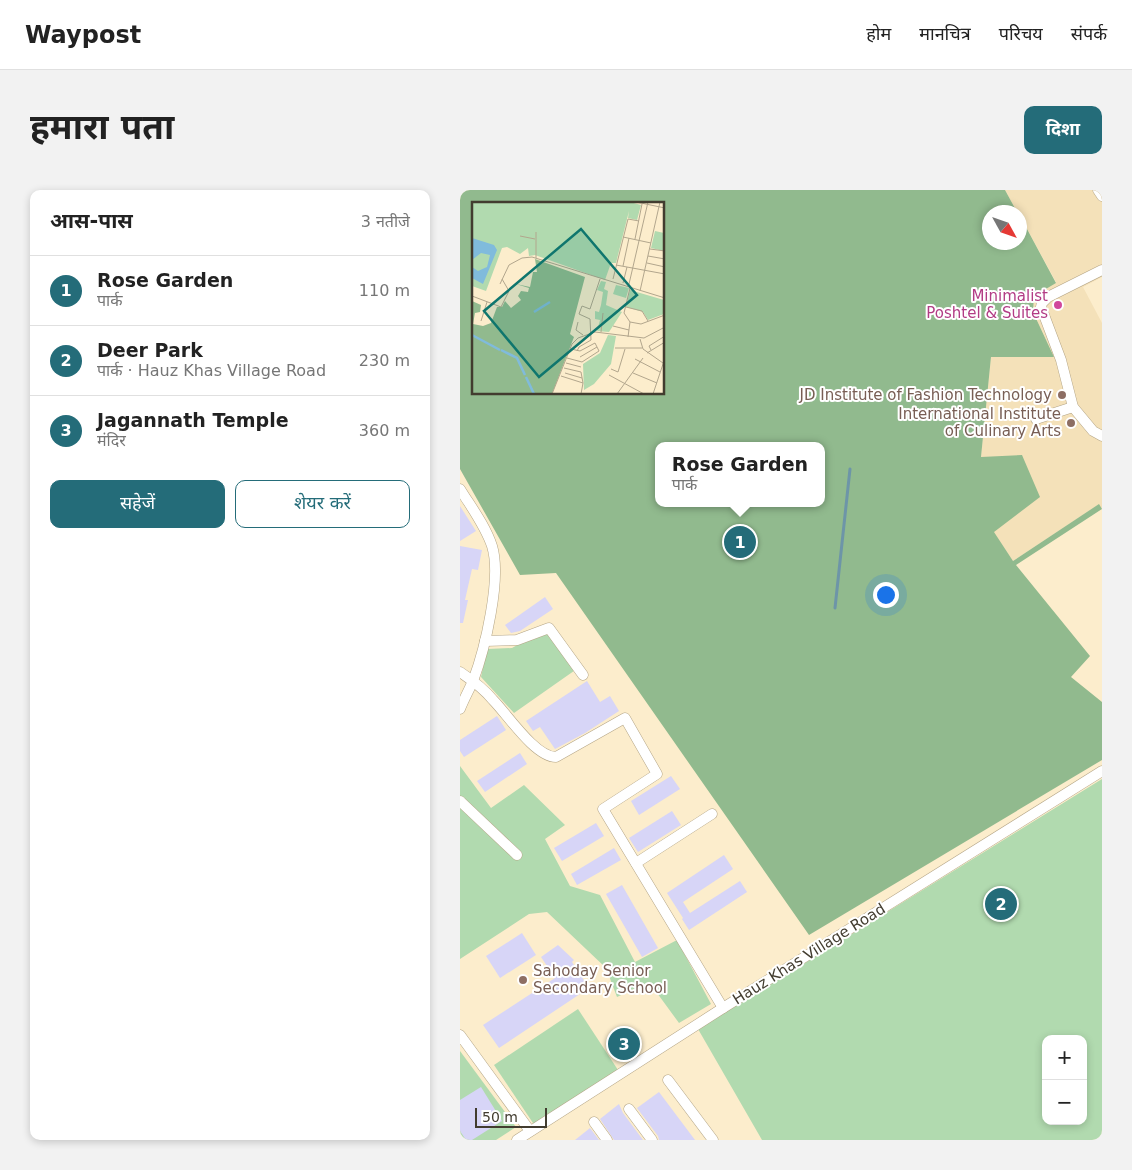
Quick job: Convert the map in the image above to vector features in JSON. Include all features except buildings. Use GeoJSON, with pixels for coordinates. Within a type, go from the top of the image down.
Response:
{"type":"FeatureCollection","features":[{"type":"Feature","properties":{"kind":"street"},"geometry":{"type":"LineString","coordinates":[[1098,190],[1102,196]]}},
{"type":"Feature","properties":{"kind":"street"},"geometry":{"type":"LineString","coordinates":[[1102,270],[1048,297],[1041,307],[1061,360],[1073,407],[1094,431],[1102,436]]}},
{"type":"Feature","properties":{"kind":"street"},"geometry":{"type":"LineString","coordinates":[[1036,419],[1073,407]]}},
{"type":"Feature","properties":{"kind":"street"},"geometry":{"type":"LineString","coordinates":[[460,489],[465,506],[486,533],[492,547],[495,567],[493,595],[485,642],[473,681],[460,708]]}},
{"type":"Feature","properties":{"kind":"street"},"geometry":{"type":"LineString","coordinates":[[485,642],[517,640],[549,628],[583,675]]}},
{"type":"Feature","properties":{"kind":"street"},"geometry":{"type":"LineString","coordinates":[[460,672],[493,699],[531,743],[550,757],[556,757],[625,718],[657,774],[603,809],[723,1008]]}},
{"type":"Feature","properties":{"kind":"street","name":"Hauz Khas Village Road"},"geometry":{"type":"LineString","coordinates":[[517,1140],[723,1008],[1102,771]]}},
{"type":"Feature","properties":{"kind":"street"},"geometry":{"type":"LineString","coordinates":[[460,801],[517,855]]}},
{"type":"Feature","properties":{"kind":"street"},"geometry":{"type":"LineString","coordinates":[[636,863],[712,814]]}},
{"type":"Feature","properties":{"kind":"street"},"geometry":{"type":"LineString","coordinates":[[460,1035],[530,1131]]}},
{"type":"Feature","properties":{"kind":"street"},"geometry":{"type":"LineString","coordinates":[[668,1080],[713,1140]]}},
{"type":"Feature","properties":{"kind":"street"},"geometry":{"type":"LineString","coordinates":[[629,1109],[652,1140]]}},
{"type":"Feature","properties":{"kind":"street"},"geometry":{"type":"LineString","coordinates":[[594,1122],[607,1140]]}},
{"type":"Feature","properties":{"kind":"shaded area"},"geometry":{"type":"Polygon","coordinates":[[[1005,190],[1102,190],[1102,277],[1083,287],[1102,323],[1102,509],[1098,505],[1013,561],[994,533],[981,457],[991,357],[1054,357],[1033,312],[1034,296],[1056,282],[1027,229],[1027,205],[1013,205],[1005,190]]]}},
{"type":"Feature","properties":{"kind":"green space"},"geometry":{"type":"Polygon","coordinates":[[[460,190],[1005,190],[1013,205],[982,205],[982,250],[1027,250],[1027,229],[1056,283],[1034,296],[1033,312],[1054,357],[991,357],[981,457],[1022,455],[1040,497],[994,532],[1013,561],[1099,504],[1102,509],[1016,565],[1090,656],[1071,677],[1102,702],[1102,760],[809,935],[556,573],[520,575],[460,469],[460,190]]]}},
{"type":"Feature","properties":{"kind":"green space"},"geometry":{"type":"Polygon","coordinates":[[[551,626],[581,666],[514,713],[481,677],[487,649],[512,648],[551,626]]]}},
{"type":"Feature","properties":{"kind":"green space"},"geometry":{"type":"Polygon","coordinates":[[[460,766],[491,808],[524,785],[565,825],[545,839],[570,886],[600,895],[635,962],[677,940],[711,1004],[679,1023],[649,982],[617,997],[606,968],[547,912],[529,914],[460,959],[460,766]]]}},
{"type":"Feature","properties":{"kind":"green space"},"geometry":{"type":"Polygon","coordinates":[[[1102,779],[1102,1140],[762,1140],[698,1029],[1102,779]]]}},
{"type":"Feature","properties":{"kind":"green space"},"geometry":{"type":"Polygon","coordinates":[[[578,1009],[618,1070],[535,1126],[494,1065],[578,1009]]]}},
{"type":"Feature","properties":{"kind":"green space"},"geometry":{"type":"Polygon","coordinates":[[[460,1051],[516,1127],[496,1140],[460,1140],[460,1051]]]}},
{"type":"Feature","properties":{"kind":"waterway"},"geometry":{"type":"LineString","coordinates":[[835,608],[850,469]]}},
{"type":"Feature","properties":{"kind":"place","name":"Minimalist Poshtel & Suites"},"geometry":{"type":"Point","coordinates":[1058,305]}},
{"type":"Feature","properties":{"kind":"place","name":"JD Institute of Fashion Technology"},"geometry":{"type":"Point","coordinates":[1062,395]}},
{"type":"Feature","properties":{"kind":"place","name":"International Institute of Culinary Arts"},"geometry":{"type":"Point","coordinates":[1071,423]}},
{"type":"Feature","properties":{"kind":"place","name":"Rose Garden"},"geometry":{"type":"Point","coordinates":[740,542]}},
{"type":"Feature","properties":{"kind":"place","name":"Deer Park"},"geometry":{"type":"Point","coordinates":[1001,904]}},
{"type":"Feature","properties":{"kind":"place","name":"Sahoday Senior Secondary School"},"geometry":{"type":"Point","coordinates":[523,980]}},
{"type":"Feature","properties":{"kind":"place","name":"Jagannath Temple"},"geometry":{"type":"Point","coordinates":[624,1044]}}]}
